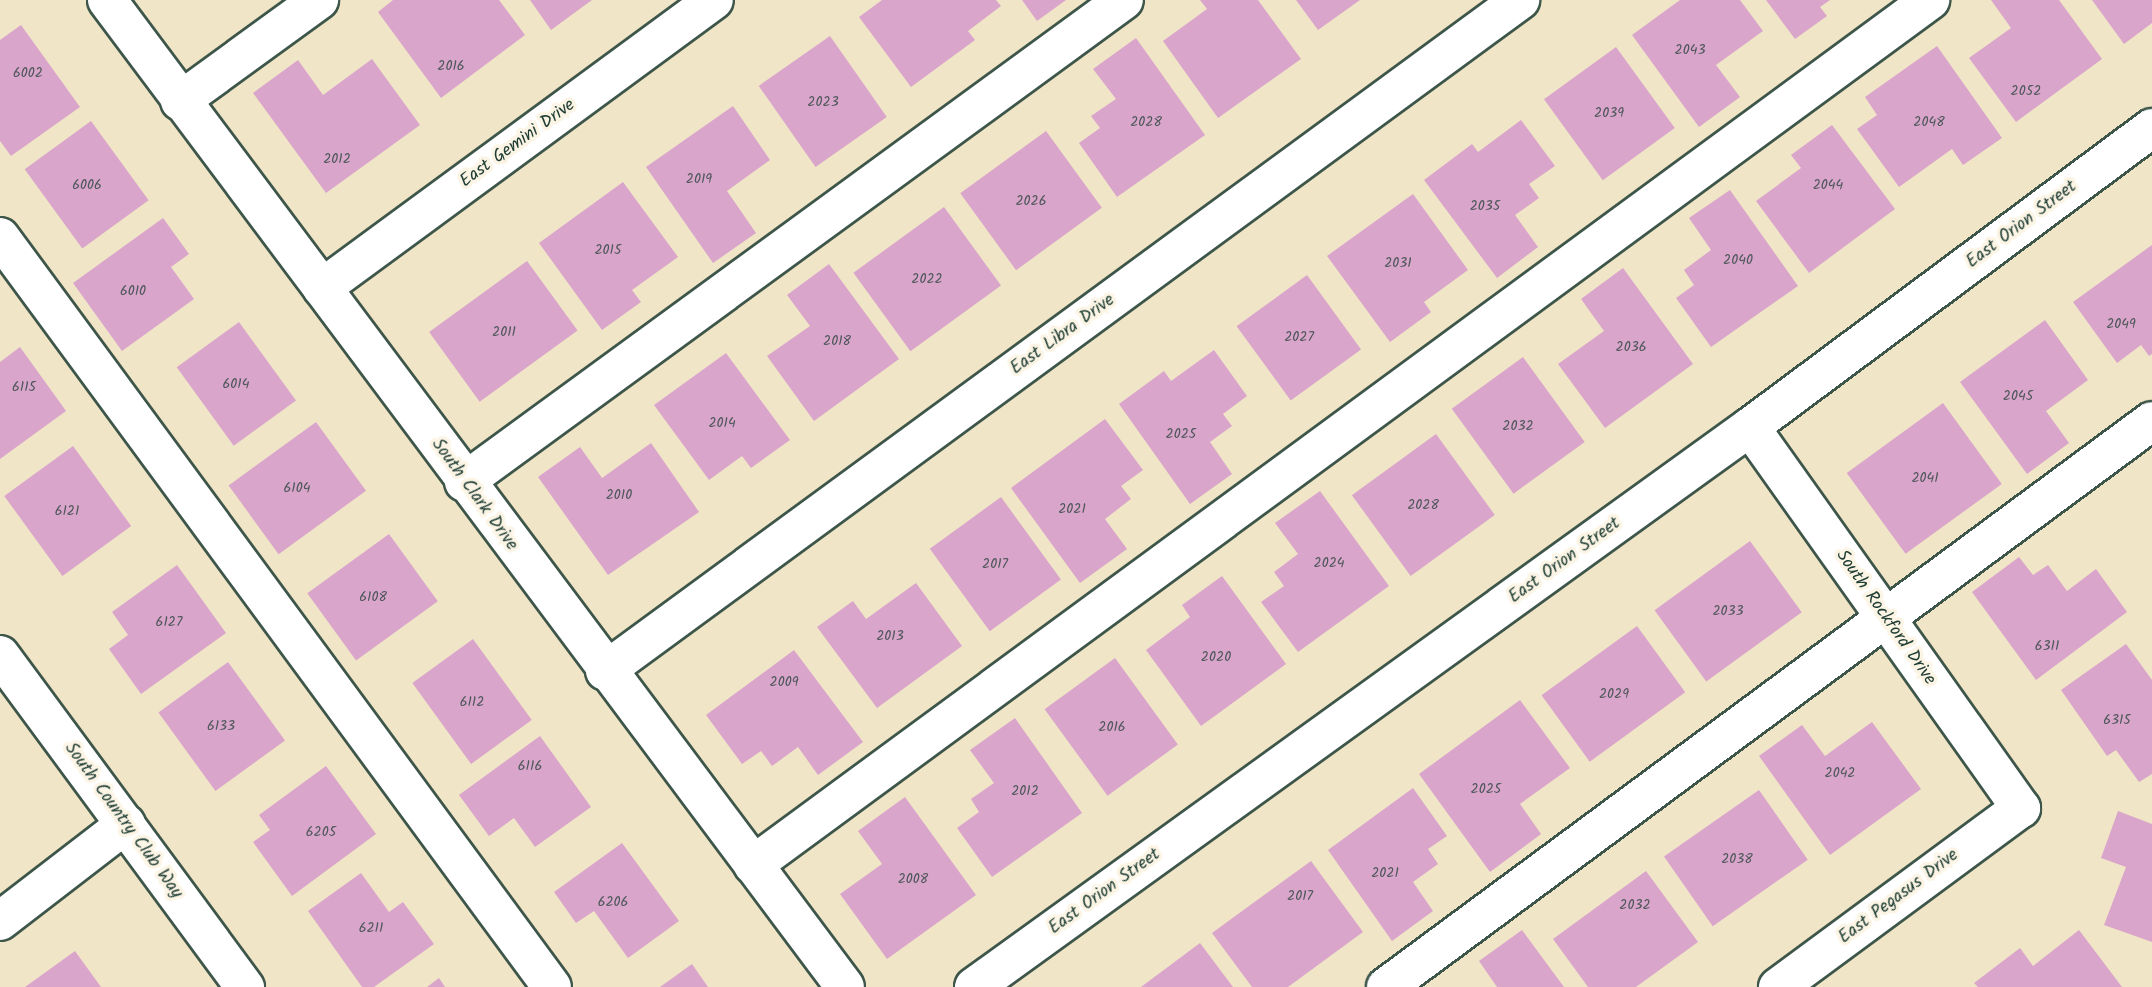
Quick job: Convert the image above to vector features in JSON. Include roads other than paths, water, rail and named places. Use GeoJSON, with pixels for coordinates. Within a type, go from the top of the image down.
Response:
{"type":"FeatureCollection","features":[{"type":"Feature","properties":{"kind":"street","name":"South Clark Drive"},"geometry":{"type":"LineString","coordinates":[[107,0],[605,671],[845,987]]}},
{"type":"Feature","properties":{"kind":"street"},"geometry":{"type":"LineString","coordinates":[[180,101],[318,0]]}},
{"type":"Feature","properties":{"kind":"street","name":"East Gemini Drive"},"geometry":{"type":"LineString","coordinates":[[322,288],[714,0]]}},
{"type":"Feature","properties":{"kind":"street"},"geometry":{"type":"LineString","coordinates":[[464,482],[1124,0]]}},
{"type":"Feature","properties":{"kind":"street","name":"East Libra Drive"},"geometry":{"type":"LineString","coordinates":[[605,671],[1520,0]]}},
{"type":"Feature","properties":{"kind":"street"},"geometry":{"type":"LineString","coordinates":[[753,865],[1930,0]]}},
{"type":"Feature","properties":{"kind":"street","name":"East Orion Street"},"geometry":{"type":"LineString","coordinates":[[974,987],[1750,427],[2152,128]]}},
{"type":"Feature","properties":{"kind":"street"},"geometry":{"type":"LineString","coordinates":[[0,237],[552,987]]}},
{"type":"Feature","properties":{"kind":"street"},"geometry":{"type":"LineString","coordinates":[[1386,987],[2152,421]]}},
{"type":"Feature","properties":{"kind":"street","name":"South Rockford Drive"},"geometry":{"type":"LineString","coordinates":[[1750,427],[2021,808]]}},
{"type":"Feature","properties":{"kind":"street","name":"South Country Club Way"},"geometry":{"type":"LineString","coordinates":[[0,655],[245,987]]}},
{"type":"Feature","properties":{"kind":"street","name":"East Pegasus Drive"},"geometry":{"type":"LineString","coordinates":[[1778,987],[2021,808]]}},
{"type":"Feature","properties":{"kind":"street"},"geometry":{"type":"LineString","coordinates":[[0,921],[126,824]]}}]}
